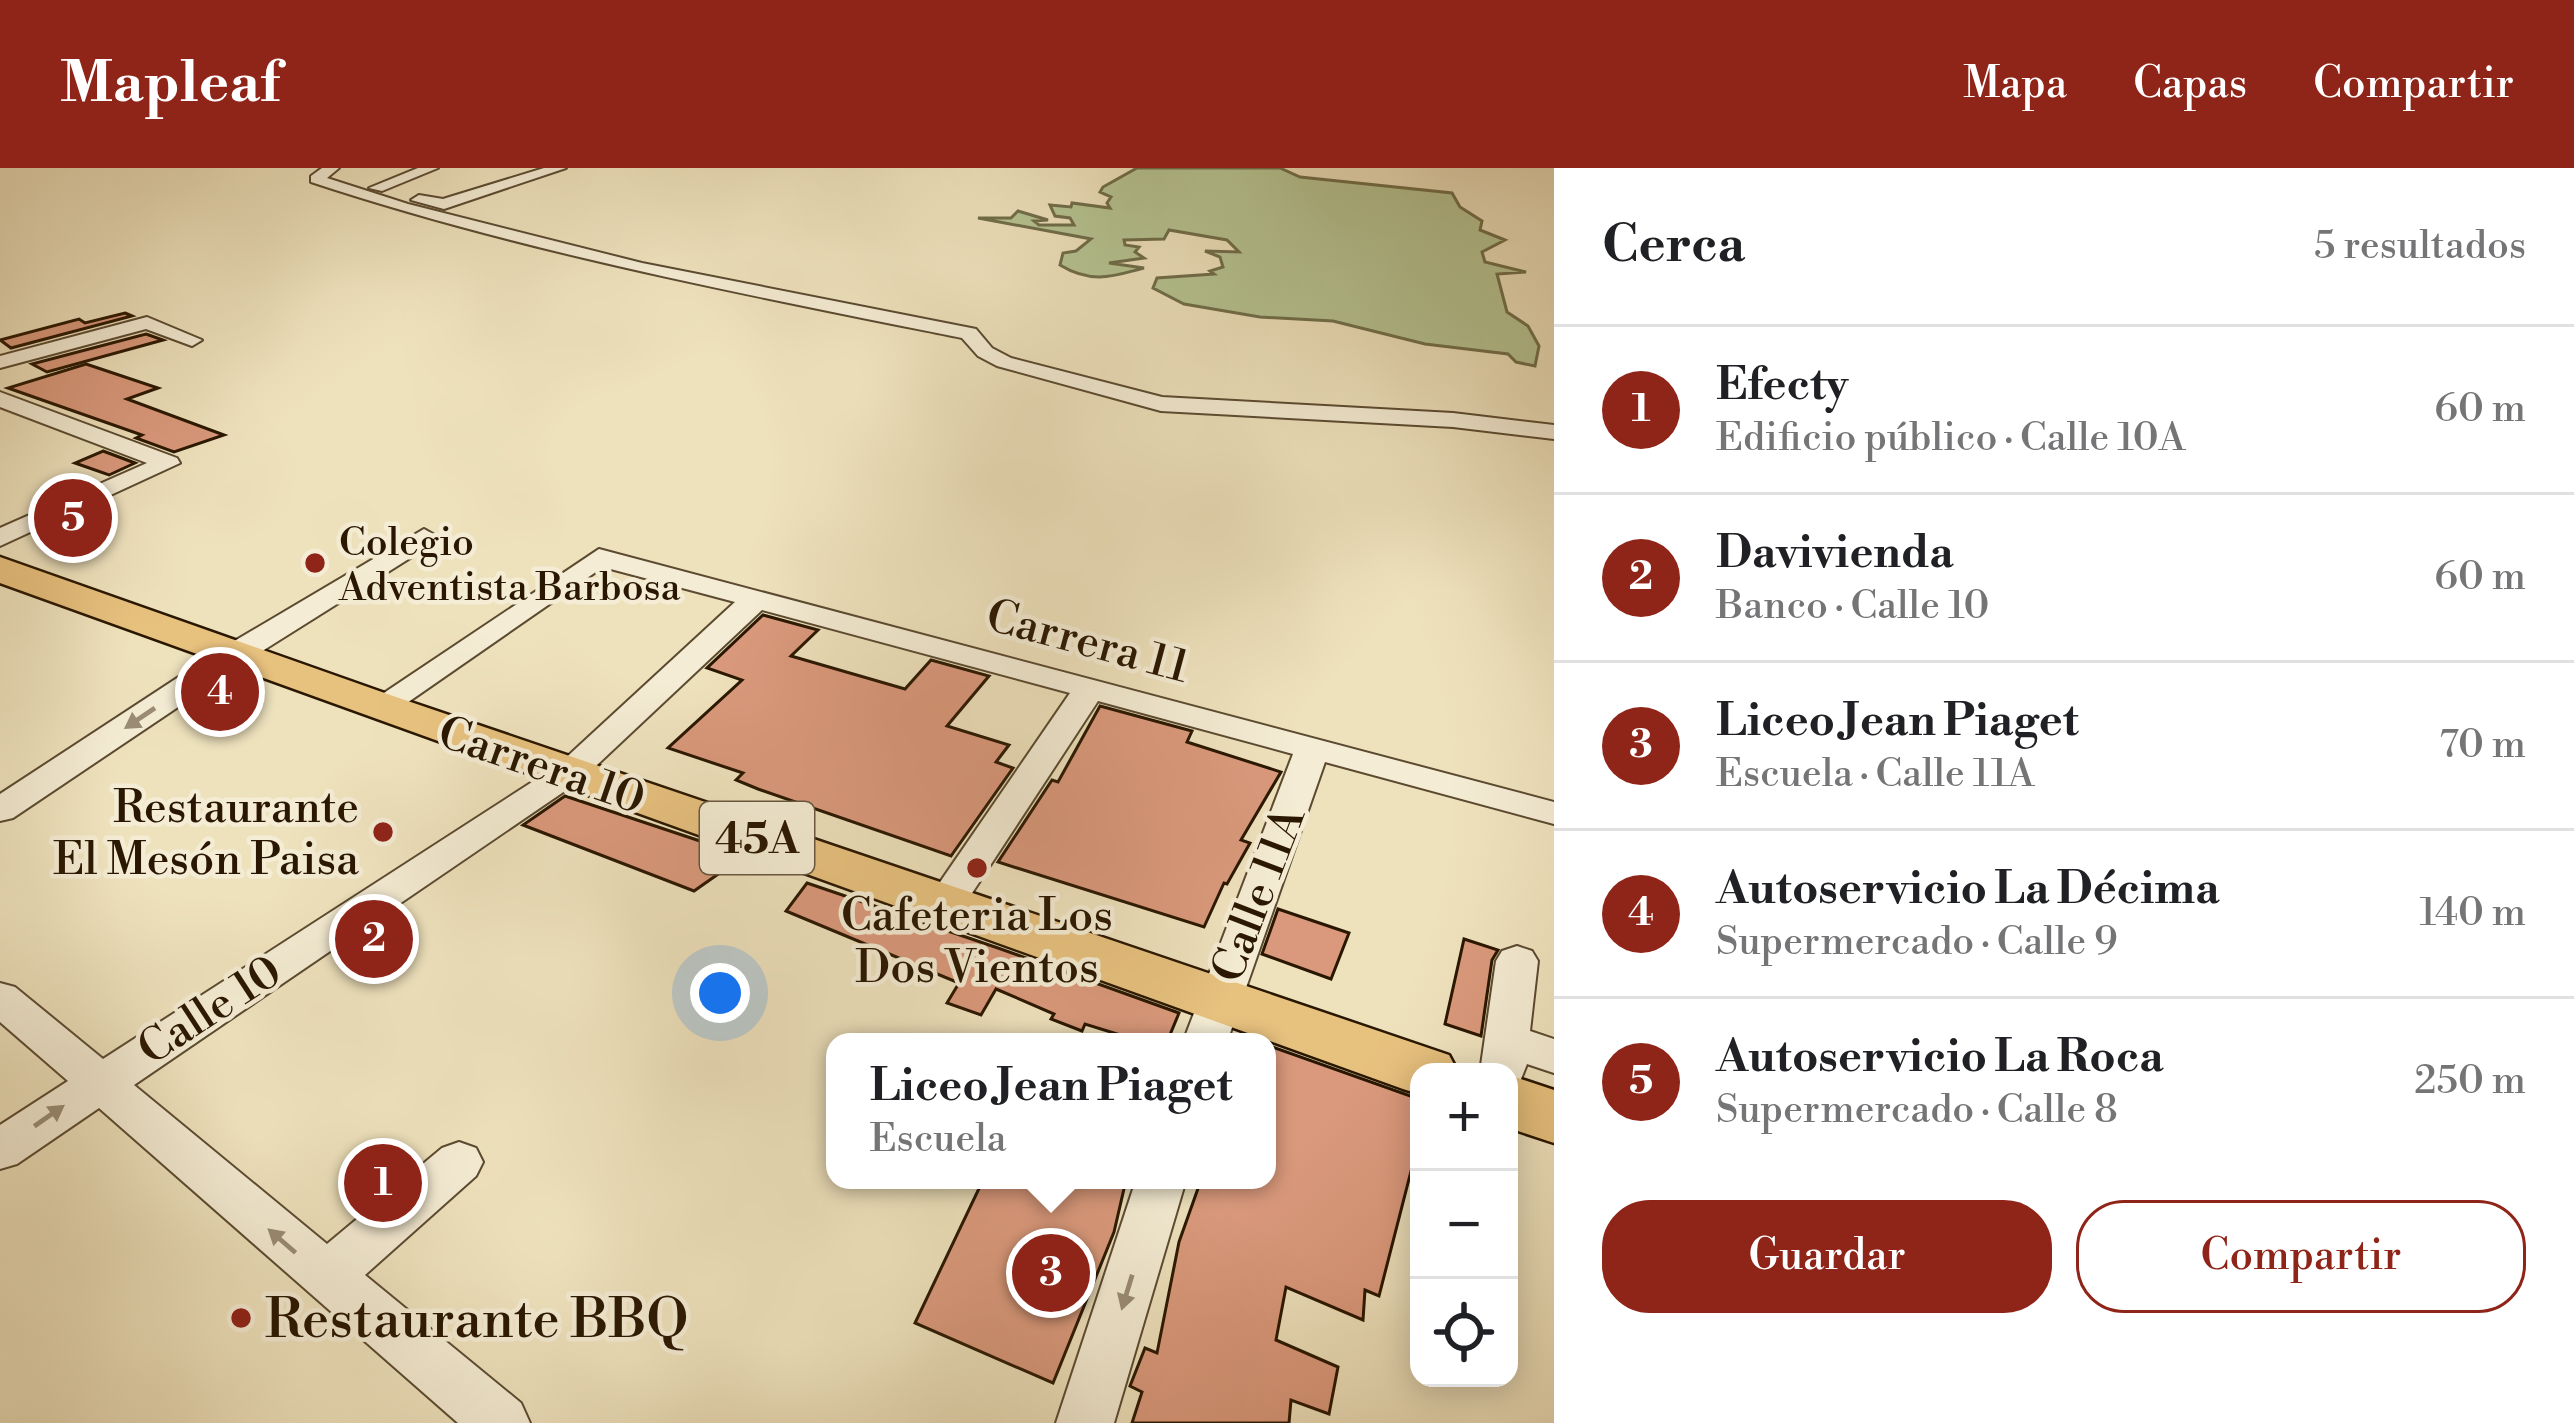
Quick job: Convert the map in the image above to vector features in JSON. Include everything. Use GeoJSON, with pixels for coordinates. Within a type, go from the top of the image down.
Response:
{"type":"FeatureCollection","features":[{"type":"Feature","properties":{"kind":"highway","name":"Carrera 10"},"geometry":{"type":"LineString","coordinates":[[0,569],[945,904],[1211,1021],[1262,1033]]}},
{"type":"Feature","properties":{"kind":"highway","name":"Carrera 10"},"geometry":{"type":"LineString","coordinates":[[1276,1036],[1410,1068]]}},
{"type":"Feature","properties":{"kind":"highway"},"geometry":{"type":"LineString","coordinates":[[1518,1082],[1554,1117]]}},
{"type":"Feature","properties":{"kind":"street"},"geometry":{"type":"LineString","coordinates":[[376,188],[431,168]]}},
{"type":"Feature","properties":{"kind":"street"},"geometry":{"type":"LineString","coordinates":[[417,200],[496,168]]}},
{"type":"Feature","properties":{"kind":"street"},"geometry":{"type":"LineString","coordinates":[[559,168],[444,204],[342,178],[340,169],[316,179],[402,207],[642,268],[969,333],[985,352],[1004,362],[1130,398],[1161,404],[1453,420],[1554,432]]}},
{"type":"Feature","properties":{"kind":"street"},"geometry":{"type":"LineString","coordinates":[[0,362],[147,323],[192,340]]}},
{"type":"Feature","properties":{"kind":"street"},"geometry":{"type":"LineString","coordinates":[[0,399],[168,463],[0,538]]}},
{"type":"Feature","properties":{"kind":"street"},"geometry":{"type":"LineString","coordinates":[[0,810],[237,653],[424,537]]}},
{"type":"Feature","properties":{"kind":"street","name":"Carrera 11"},"geometry":{"type":"LineString","coordinates":[[380,707],[599,557],[1554,812]]}},
{"type":"Feature","properties":{"kind":"street","name":"Calle 10"},"geometry":{"type":"LineString","coordinates":[[0,1150],[568,773],[756,599]]}},
{"type":"Feature","properties":{"kind":"street"},"geometry":{"type":"LineString","coordinates":[[945,904],[1091,687]]}},
{"type":"Feature","properties":{"kind":"street","name":"Calle 11A"},"geometry":{"type":"LineString","coordinates":[[1211,1021],[1312,747]]}},
{"type":"Feature","properties":{"kind":"street"},"geometry":{"type":"LineString","coordinates":[[1507,1063],[1517,961]]}},
{"type":"Feature","properties":{"kind":"street"},"geometry":{"type":"LineString","coordinates":[[0,998],[501,1423]]}},
{"type":"Feature","properties":{"kind":"street"},"geometry":{"type":"LineString","coordinates":[[1518,1067],[1554,1056]]}},
{"type":"Feature","properties":{"kind":"street"},"geometry":{"type":"LineString","coordinates":[[325,1278],[459,1162]]}},
{"type":"Feature","properties":{"kind":"street"},"geometry":{"type":"LineString","coordinates":[[1085,1423],[1158,1189]]}},
{"type":"Feature","properties":{"kind":"green space"},"geometry":{"type":"Polygon","coordinates":[[[1137,168],[1280,168],[1300,177],[1452,193],[1460,207],[1482,221],[1480,230],[1505,240],[1482,252],[1485,262],[1526,272],[1497,274],[1507,312],[1528,326],[1539,346],[1535,366],[1516,362],[1508,354],[1425,344],[1333,321],[1260,317],[1184,304],[1153,288],[1157,278],[1214,274],[1210,271],[1223,267],[1220,257],[1205,251],[1239,252],[1227,240],[1169,230],[1164,239],[1124,240],[1125,245],[1139,247],[1135,252],[1144,258],[1109,263],[1144,268],[1095,277],[1060,265],[1063,253],[1076,251],[1091,239],[978,218],[1011,218],[1018,211],[1048,220],[1034,221],[1039,225],[1074,225],[1070,218],[1055,216],[1050,205],[1110,208],[1111,197],[1100,192],[1103,187],[1137,168]]]}},
{"type":"Feature","properties":{"kind":"building"},"geometry":{"type":"Polygon","coordinates":[[[125,313],[132,316],[11,348],[0,340],[79,319],[85,323],[125,313]]]}},
{"type":"Feature","properties":{"kind":"building"},"geometry":{"type":"Polygon","coordinates":[[[146,334],[163,340],[47,372],[32,364],[146,334]]]}},
{"type":"Feature","properties":{"kind":"building"},"geometry":{"type":"Polygon","coordinates":[[[86,364],[158,388],[127,399],[224,435],[174,452],[136,438],[142,435],[8,388],[86,364]]]}},
{"type":"Feature","properties":{"kind":"building"},"geometry":{"type":"Polygon","coordinates":[[[103,451],[135,463],[109,475],[75,463],[103,451]]]}},
{"type":"Feature","properties":{"kind":"building"},"geometry":{"type":"Polygon","coordinates":[[[763,615],[818,630],[791,656],[905,689],[931,660],[989,676],[947,726],[1009,745],[996,762],[1013,768],[951,856],[758,789],[736,780],[743,773],[668,748],[742,680],[707,668],[763,615]]]}},
{"type":"Feature","properties":{"kind":"building"},"geometry":{"type":"Polygon","coordinates":[[[1100,706],[1192,731],[1187,742],[1281,772],[1241,840],[1250,843],[1204,927],[998,862],[1052,780],[1058,782],[1100,706]]]}},
{"type":"Feature","properties":{"kind":"building"},"geometry":{"type":"Polygon","coordinates":[[[565,796],[741,858],[694,891],[523,825],[565,796]]]}},
{"type":"Feature","properties":{"kind":"building"},"geometry":{"type":"Polygon","coordinates":[[[807,883],[1179,1013],[1171,1033],[1114,1033],[1085,1024],[1082,1031],[996,989],[981,1015],[947,1003],[959,983],[786,911],[807,883]]]}},
{"type":"Feature","properties":{"kind":"building"},"geometry":{"type":"Polygon","coordinates":[[[1278,909],[1349,933],[1331,979],[1262,954],[1278,909]]]}},
{"type":"Feature","properties":{"kind":"building"},"geometry":{"type":"Polygon","coordinates":[[[1464,939],[1498,950],[1492,960],[1481,1036],[1445,1024],[1464,939]]]}},
{"type":"Feature","properties":{"kind":"building"},"geometry":{"type":"Polygon","coordinates":[[[1276,1048],[1410,1096],[1410,1175],[1379,1296],[1365,1290],[1363,1320],[1286,1287],[1276,1340],[1338,1367],[1329,1414],[1291,1400],[1289,1423],[1132,1423],[1142,1392],[1130,1386],[1145,1348],[1157,1353],[1179,1242],[1198,1189],[1276,1189],[1276,1048]]]}},
{"type":"Feature","properties":{"kind":"building"},"geometry":{"type":"Polygon","coordinates":[[[979,1189],[1124,1189],[1114,1232],[1053,1383],[915,1323],[979,1189]]]}},
{"type":"Feature","properties":{"kind":"place","name":"Autoservicio La Roca"},"geometry":{"type":"Point","coordinates":[73,518]}},
{"type":"Feature","properties":{"kind":"place","name":"Colegio Adventista Barbosa"},"geometry":{"type":"Point","coordinates":[315,563]}},
{"type":"Feature","properties":{"kind":"place","name":"Autoservicio La Décima"},"geometry":{"type":"Point","coordinates":[220,692]}},
{"type":"Feature","properties":{"kind":"place","name":"Restaurante El Mesón Paisa"},"geometry":{"type":"Point","coordinates":[383,832]}},
{"type":"Feature","properties":{"kind":"place","name":"Cafeteria Los Dos Vientos"},"geometry":{"type":"Point","coordinates":[977,868]}},
{"type":"Feature","properties":{"kind":"place","name":"Davivienda"},"geometry":{"type":"Point","coordinates":[374,939]}},
{"type":"Feature","properties":{"kind":"place","name":"Efecty"},"geometry":{"type":"Point","coordinates":[383,1183]}},
{"type":"Feature","properties":{"kind":"place","name":"Liceo Jean Piaget"},"geometry":{"type":"Point","coordinates":[1051,1273]}},
{"type":"Feature","properties":{"kind":"place","name":"Restaurante BBQ"},"geometry":{"type":"Point","coordinates":[241,1318]}}]}
